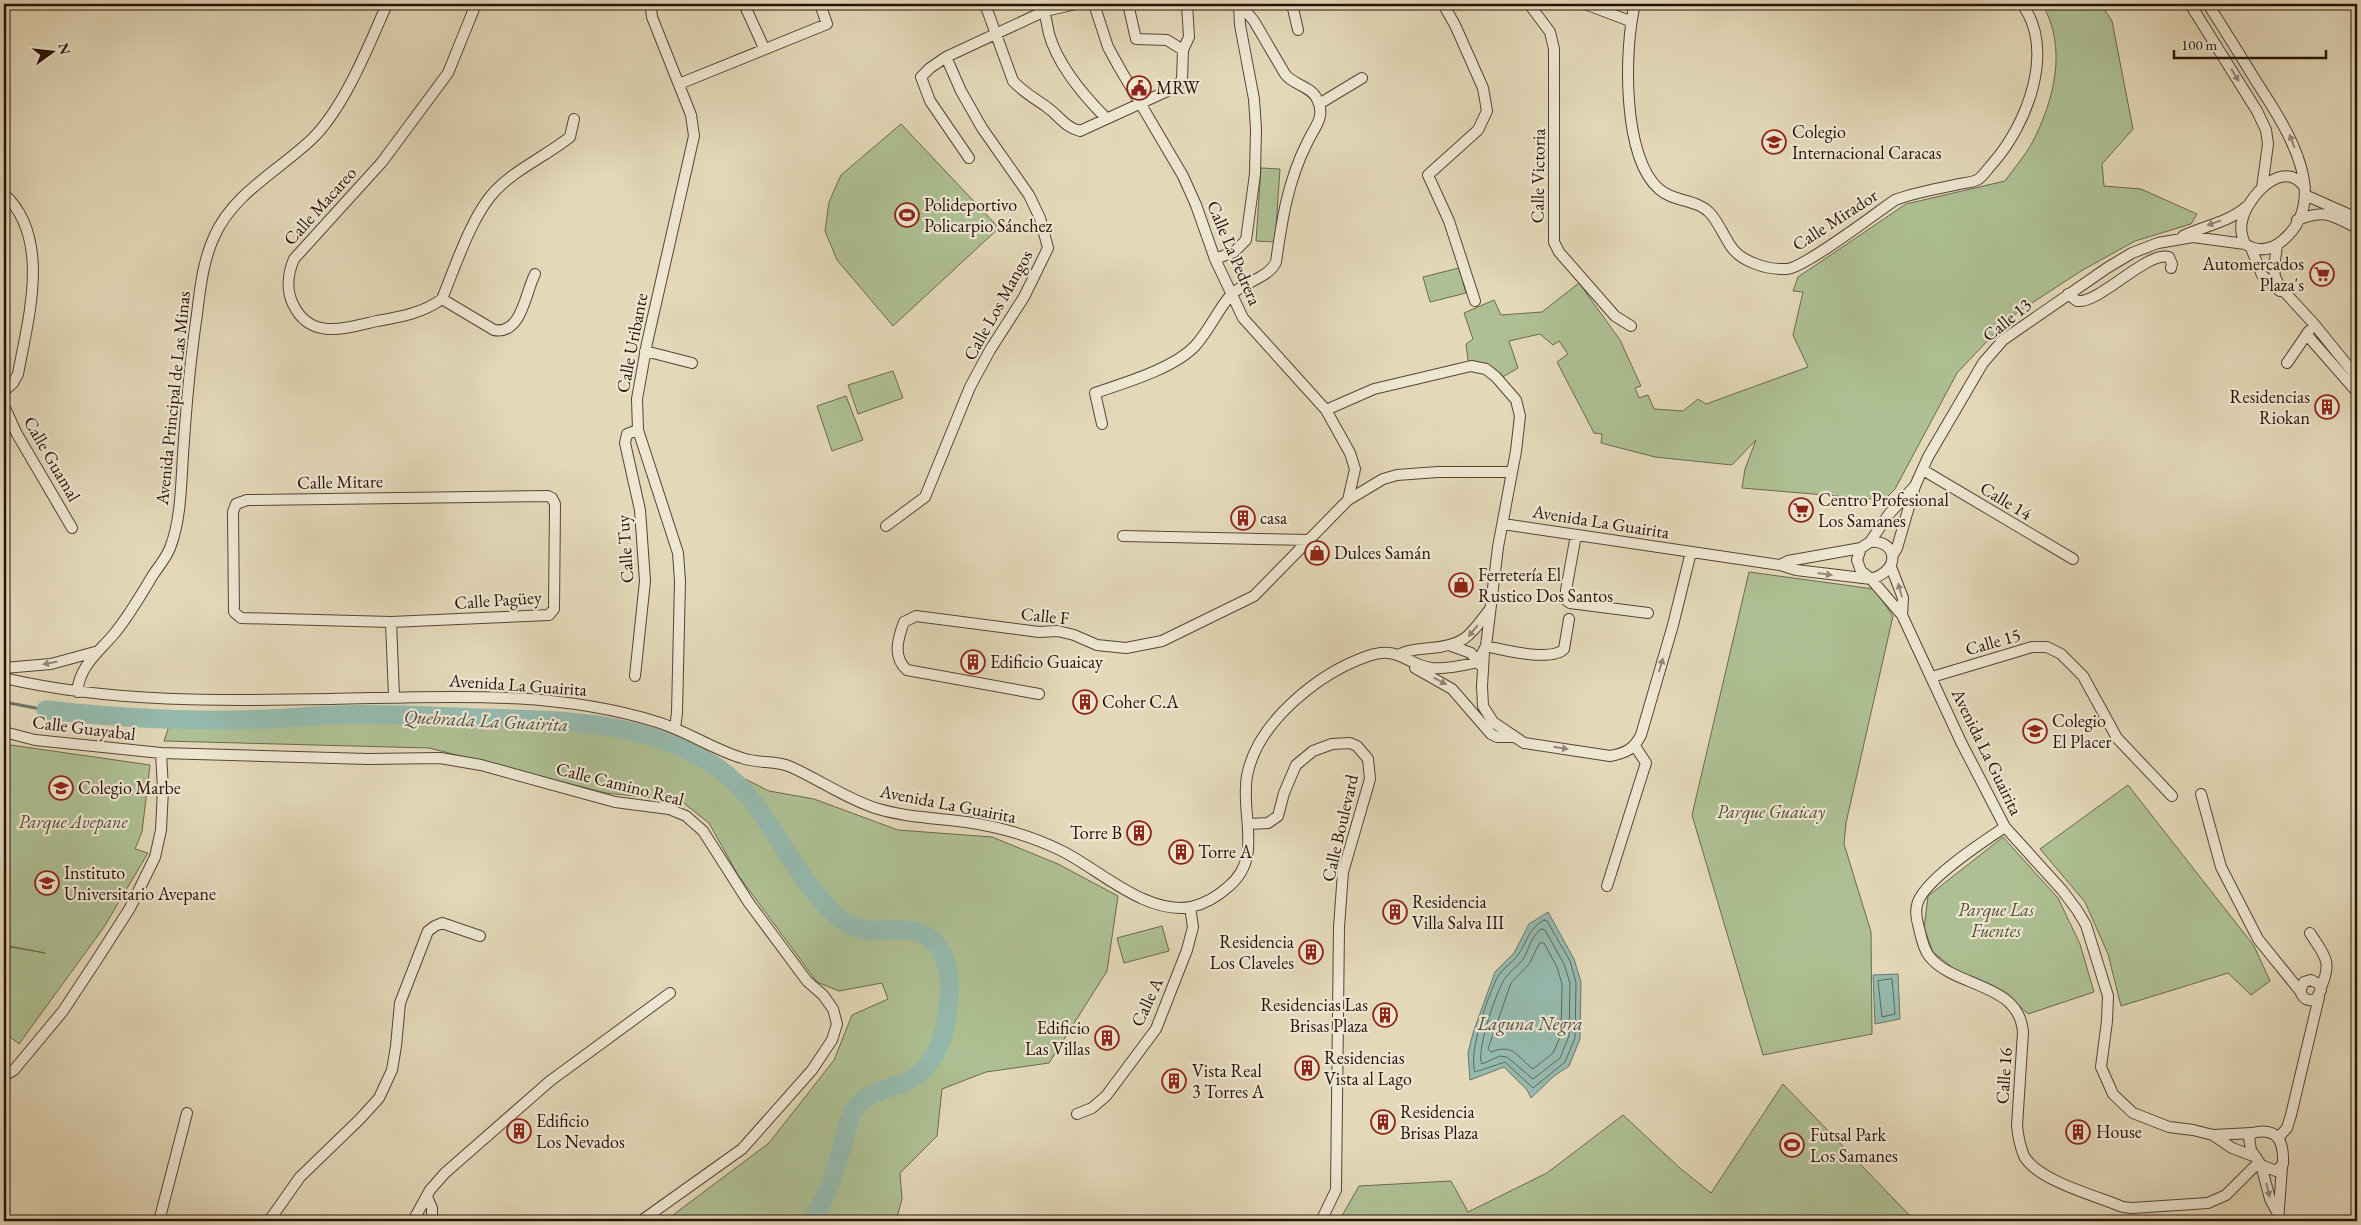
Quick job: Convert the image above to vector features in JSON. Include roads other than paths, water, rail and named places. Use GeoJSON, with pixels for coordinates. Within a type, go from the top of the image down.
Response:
{"type":"FeatureCollection","features":[{"type":"Feature","properties":{"kind":"street","name":"Avenida Principal de Las Minas"},"geometry":{"type":"LineString","coordinates":[[95,652],[113,635],[130,614],[169,549],[174,532],[182,476],[191,351],[200,289],[214,238],[225,217],[240,201],[312,138],[326,122],[337,106],[387,4]]}},
{"type":"Feature","properties":{"kind":"street","name":"Calle Macareo"},"geometry":{"type":"LineString","coordinates":[[442,299],[421,311],[406,315],[341,329],[321,328],[302,319],[296,310],[291,299],[289,277],[294,259],[382,162],[448,73],[457,55],[476,4]]}},
{"type":"Feature","properties":{"kind":"street","name":"Calle Uribante"},"geometry":{"type":"LineString","coordinates":[[654,4],[651,8],[652,17],[691,115],[694,136],[645,351],[637,399],[638,430],[678,553],[680,581],[677,713],[674,728]]}},
{"type":"Feature","properties":{"kind":"street"},"geometry":{"type":"LineString","coordinates":[[744,4],[764,48]]}},
{"type":"Feature","properties":{"kind":"street"},"geometry":{"type":"LineString","coordinates":[[679,84],[827,24],[820,4]]}},
{"type":"Feature","properties":{"kind":"street"},"geometry":{"type":"LineString","coordinates":[[985,4],[1013,81],[1021,90],[1048,107],[1072,129],[1080,131],[1090,128],[1106,118],[1180,83],[1183,78],[1183,50],[1189,37],[1187,4]]}},
{"type":"Feature","properties":{"kind":"street"},"geometry":{"type":"LineString","coordinates":[[969,158],[930,102],[921,78],[930,68],[946,57],[996,35],[1044,7],[1076,4]]}},
{"type":"Feature","properties":{"kind":"street","name":"Calle La Pedrera"},"geometry":{"type":"LineString","coordinates":[[1094,4],[1108,47],[1138,103],[1183,176],[1196,204],[1215,259],[1243,318],[1326,410],[1350,453],[1356,469],[1348,500]]}},
{"type":"Feature","properties":{"kind":"street"},"geometry":{"type":"LineString","coordinates":[[1128,4],[1136,40],[1163,39],[1183,50]]}},
{"type":"Feature","properties":{"kind":"street"},"geometry":{"type":"LineString","coordinates":[[1292,4],[1298,30]]}},
{"type":"Feature","properties":{"kind":"street"},"geometry":{"type":"LineString","coordinates":[[1443,4],[1453,20],[1483,88],[1487,111],[1478,130],[1428,175],[1449,221],[1475,301]]}},
{"type":"Feature","properties":{"kind":"street","name":"Calle Victoria"},"geometry":{"type":"LineString","coordinates":[[1528,4],[1550,32],[1554,50],[1554,242],[1559,252],[1615,316],[1631,326]]}},
{"type":"Feature","properties":{"kind":"street"},"geometry":{"type":"LineString","coordinates":[[1585,4],[1630,21]]}},
{"type":"Feature","properties":{"kind":"street","name":"Calle Mirador"},"geometry":{"type":"LineString","coordinates":[[1635,4],[1630,21],[1627,71],[1632,127],[1642,166],[1653,183],[1673,199],[1704,208],[1717,223],[1731,247],[1741,256],[1756,264],[1788,269],[1812,257],[1895,200],[1908,195],[1978,180],[2000,155],[2019,122],[2030,96],[2037,67],[2036,35],[2022,4]]}},
{"type":"Feature","properties":{"kind":"street"},"geometry":{"type":"LineString","coordinates":[[2190,4],[2252,103],[2266,130],[2268,153],[2262,188]]}},
{"type":"Feature","properties":{"kind":"street"},"geometry":{"type":"LineString","coordinates":[[2208,4],[2290,134],[2305,191],[2297,220],[2289,234],[2277,245],[2262,250],[2248,246]]}},
{"type":"Feature","properties":{"kind":"street"},"geometry":{"type":"LineString","coordinates":[[1102,424],[1095,393],[1170,363],[1184,355],[1195,346],[1231,295],[1270,270],[1276,264],[1286,195],[1306,144],[1321,119],[1319,104],[1314,94],[1290,80],[1284,74],[1244,6]]}},
{"type":"Feature","properties":{"kind":"street"},"geometry":{"type":"LineString","coordinates":[[1215,259],[1234,252],[1244,244],[1247,238],[1251,212],[1256,160],[1256,122],[1252,84],[1240,25],[1244,6]]}},
{"type":"Feature","properties":{"kind":"street"},"geometry":{"type":"LineString","coordinates":[[1044,7],[1049,35],[1057,54],[1106,118]]}},
{"type":"Feature","properties":{"kind":"street","name":"Calle Los Mangos"},"geometry":{"type":"LineString","coordinates":[[886,526],[926,497],[970,387],[990,350],[1024,297],[1048,248],[1040,218],[1029,195],[982,128],[961,91],[946,57]]}},
{"type":"Feature","properties":{"kind":"street"},"geometry":{"type":"LineString","coordinates":[[1319,104],[1362,78]]}},
{"type":"Feature","properties":{"kind":"street"},"geometry":{"type":"LineString","coordinates":[[535,274],[516,323],[502,331],[494,330],[442,299],[481,209],[495,191],[511,178],[570,137],[574,119]]}},
{"type":"Feature","properties":{"kind":"street"},"geometry":{"type":"LineString","coordinates":[[2287,296],[2274,288],[2262,275],[2248,246],[2241,222],[2248,206],[2262,188],[2273,179],[2282,176],[2298,180],[2305,191],[2357,218]]}},
{"type":"Feature","properties":{"kind":"street"},"geometry":{"type":"LineString","coordinates":[[4,194],[12,203],[27,232],[32,256],[33,283],[18,374],[13,384],[4,391]]}},
{"type":"Feature","properties":{"kind":"street","name":"Calle 13"},"geometry":{"type":"LineString","coordinates":[[1892,556],[1897,548],[1915,486],[1950,416],[1982,363],[2003,340],[2068,294],[2132,253],[2178,238],[2197,228],[2236,216],[2248,206]]}},
{"type":"Feature","properties":{"kind":"street"},"geometry":{"type":"LineString","coordinates":[[2297,220],[2322,213],[2357,228]]}},
{"type":"Feature","properties":{"kind":"street","name":"Calle 13"},"geometry":{"type":"LineString","coordinates":[[2178,238],[2205,237],[2248,246]]}},
{"type":"Feature","properties":{"kind":"street"},"geometry":{"type":"LineString","coordinates":[[2277,245],[2275,277],[2287,296],[2314,324],[2357,377]]}},
{"type":"Feature","properties":{"kind":"street"},"geometry":{"type":"LineString","coordinates":[[2068,294],[2077,301],[2088,299],[2162,256],[2169,257],[2172,264],[2171,268]]}},
{"type":"Feature","properties":{"kind":"street"},"geometry":{"type":"LineString","coordinates":[[2287,363],[2314,324]]}},
{"type":"Feature","properties":{"kind":"street"},"geometry":{"type":"LineString","coordinates":[[2307,335],[2357,392]]}},
{"type":"Feature","properties":{"kind":"street"},"geometry":{"type":"LineString","coordinates":[[645,351],[692,363]]}},
{"type":"Feature","properties":{"kind":"street"},"geometry":{"type":"LineString","coordinates":[[1326,410],[1374,389],[1416,378],[1471,366],[1486,369],[1496,376],[1516,400],[1520,416],[1503,524]]}},
{"type":"Feature","properties":{"kind":"street","name":"Calle Guamal"},"geometry":{"type":"LineString","coordinates":[[4,406],[17,434],[72,528]]}},
{"type":"Feature","properties":{"kind":"street","name":"Calle Tuy"},"geometry":{"type":"LineString","coordinates":[[635,676],[644,600],[644,555],[640,510],[624,443],[627,434],[638,430]]}},
{"type":"Feature","properties":{"kind":"street","name":"Calle 14"},"geometry":{"type":"LineString","coordinates":[[1923,470],[2073,559]]}},
{"type":"Feature","properties":{"kind":"street"},"geometry":{"type":"LineString","coordinates":[[1348,500],[1383,479],[1397,475],[1438,472],[1510,472]]}},
{"type":"Feature","properties":{"kind":"street","name":"Calle 13"},"geometry":{"type":"LineString","coordinates":[[1870,542],[1889,514],[1915,486]]}},
{"type":"Feature","properties":{"kind":"street","name":"Calle Mitare"},"geometry":{"type":"LineString","coordinates":[[234,612],[233,512],[236,504],[247,500],[548,496],[552,498]]}},
{"type":"Feature","properties":{"kind":"street","name":"Calle Pagüey"},"geometry":{"type":"LineString","coordinates":[[234,612],[240,618],[392,622],[549,615],[554,609],[555,504],[552,498]]}},
{"type":"Feature","properties":{"kind":"street","name":"Calle F"},"geometry":{"type":"LineString","coordinates":[[1039,694],[907,670],[901,665],[898,658],[897,641],[904,622],[916,616],[1039,632],[1058,631],[1097,644],[1126,648],[1162,641],[1254,596],[1311,540],[1348,500]]}},
{"type":"Feature","properties":{"kind":"street","name":"Avenida La Guairita"},"geometry":{"type":"LineString","coordinates":[[1400,654],[1420,665],[1431,668],[1480,665],[1486,648],[1503,524],[1780,565],[1796,570],[1871,579]]}},
{"type":"Feature","properties":{"kind":"street"},"geometry":{"type":"LineString","coordinates":[[1576,535],[1566,590],[1566,600],[1570,603],[1648,613]]}},
{"type":"Feature","properties":{"kind":"street"},"geometry":{"type":"LineString","coordinates":[[1123,536],[1311,540]]}},
{"type":"Feature","properties":{"kind":"street"},"geometry":{"type":"LineString","coordinates":[[1870,542],[1878,542],[1886,546],[1892,556]]}},
{"type":"Feature","properties":{"kind":"street","name":"Avenida La Guairita"},"geometry":{"type":"LineString","coordinates":[[1780,565],[1788,561],[1861,548],[1870,542]]}},
{"type":"Feature","properties":{"kind":"street","name":"Avenida La Guairita"},"geometry":{"type":"LineString","coordinates":[[1861,548],[1856,560],[1861,572],[1871,579],[1902,615],[1961,742],[2005,828],[2031,853],[2074,905],[2090,935],[2108,996],[2101,1067],[2113,1094],[2133,1113],[2169,1127],[2213,1135],[2268,1131],[2278,1138]]}},
{"type":"Feature","properties":{"kind":"street"},"geometry":{"type":"LineString","coordinates":[[1448,645],[1465,650],[1480,665],[1485,710],[1493,722],[1514,737],[1524,743],[1610,756],[1624,754],[1636,746],[1641,735],[1673,625],[1691,552]]}},
{"type":"Feature","properties":{"kind":"street","name":"Avenida La Guairita"},"geometry":{"type":"LineString","coordinates":[[1892,556],[1891,567],[1903,598],[1902,615]]}},
{"type":"Feature","properties":{"kind":"street"},"geometry":{"type":"LineString","coordinates":[[1871,579],[1885,574],[1891,567]]}},
{"type":"Feature","properties":{"kind":"street","name":"Avenida La Guairita"},"geometry":{"type":"LineString","coordinates":[[4,678],[77,692],[157,698],[330,699],[394,696],[517,698],[579,704],[654,720],[744,759],[785,764],[846,797],[876,808],[905,815],[972,823],[1024,835],[1077,860],[1143,899],[1164,906],[1190,907],[1224,891],[1240,875],[1248,858],[1247,778],[1258,748],[1273,724],[1308,689],[1334,672],[1371,655],[1400,654],[1412,650],[1448,645],[1468,637],[1490,608]]}},
{"type":"Feature","properties":{"kind":"street"},"geometry":{"type":"LineString","coordinates":[[1486,648],[1556,654],[1564,649],[1570,619]]}},
{"type":"Feature","properties":{"kind":"street"},"geometry":{"type":"LineString","coordinates":[[392,622],[394,696]]}},
{"type":"Feature","properties":{"kind":"street","name":"Calle 15"},"geometry":{"type":"LineString","coordinates":[[1932,677],[2032,647],[2047,647],[2061,654],[2083,676],[2117,738],[2172,796]]}},
{"type":"Feature","properties":{"kind":"street"},"geometry":{"type":"LineString","coordinates":[[4,668],[51,664],[95,652]]}},
{"type":"Feature","properties":{"kind":"street"},"geometry":{"type":"LineString","coordinates":[[77,692],[82,671],[95,652]]}},
{"type":"Feature","properties":{"kind":"street"},"geometry":{"type":"LineString","coordinates":[[1400,654],[1412,666],[1452,689],[1464,700],[1480,723],[1491,734],[1497,737],[1514,737]]}},
{"type":"Feature","properties":{"kind":"street","name":"Calle Guayabal"},"geometry":{"type":"LineString","coordinates":[[4,732],[35,740],[162,754]]}},
{"type":"Feature","properties":{"kind":"street","name":"Calle Boulevard"},"geometry":{"type":"LineString","coordinates":[[1249,824],[1268,823],[1278,816],[1284,793],[1296,765],[1313,751],[1332,744],[1350,743],[1357,746],[1368,759],[1370,779],[1343,872],[1339,927],[1336,1190],[1321,1221]]}},
{"type":"Feature","properties":{"kind":"street"},"geometry":{"type":"LineString","coordinates":[[1607,886],[1646,763],[1636,746]]}},
{"type":"Feature","properties":{"kind":"street"},"geometry":{"type":"LineString","coordinates":[[4,1076],[14,1070],[63,1011],[130,908],[155,857],[161,830],[162,754]]}},
{"type":"Feature","properties":{"kind":"street","name":"Calle Camino Real"},"geometry":{"type":"LineString","coordinates":[[162,754],[308,758],[440,758],[480,765],[615,802],[669,809],[686,816],[703,831],[749,903],[807,981],[823,995],[834,1009],[837,1024],[832,1040],[812,1070],[742,1149],[641,1221]]}},
{"type":"Feature","properties":{"kind":"street"},"geometry":{"type":"LineString","coordinates":[[2201,794],[2222,867],[2258,939],[2302,994],[2313,1001],[2320,992]]}},
{"type":"Feature","properties":{"kind":"street","name":"Calle 16"},"geometry":{"type":"LineString","coordinates":[[2005,828],[1924,889],[1917,905],[1917,918],[1923,944],[1929,956],[1950,972],[1994,992],[2007,1001],[2022,1019],[2023,1032],[2017,1126],[2018,1137],[2025,1157],[2042,1174],[2123,1207],[2132,1208],[2208,1203],[2226,1195],[2259,1161]]}},
{"type":"Feature","properties":{"kind":"street","name":"Calle A"},"geometry":{"type":"LineString","coordinates":[[1077,1114],[1092,1108],[1106,1096],[1156,1029],[1188,950],[1193,927],[1190,907]]}},
{"type":"Feature","properties":{"kind":"street"},"geometry":{"type":"LineString","coordinates":[[269,1221],[300,1177],[379,1098],[392,1070],[400,1003],[428,931],[442,924],[480,936]]}},
{"type":"Feature","properties":{"kind":"street"},"geometry":{"type":"LineString","coordinates":[[2278,1218],[2283,1148],[2278,1138],[2287,1128],[2291,1115],[2311,1028],[2328,966],[2324,954],[2310,933]]}},
{"type":"Feature","properties":{"kind":"street"},"geometry":{"type":"LineString","coordinates":[[2311,1028],[2302,994],[2304,982],[2316,977],[2322,967],[2324,954]]}},
{"type":"Feature","properties":{"kind":"street"},"geometry":{"type":"LineString","coordinates":[[2310,980],[2317,982],[2320,992]]}},
{"type":"Feature","properties":{"kind":"street"},"geometry":{"type":"LineString","coordinates":[[414,1221],[430,1190],[445,1173],[550,1081],[670,993]]}},
{"type":"Feature","properties":{"kind":"street"},"geometry":{"type":"LineString","coordinates":[[159,1221],[187,1113]]}},
{"type":"Feature","properties":{"kind":"street"},"geometry":{"type":"LineString","coordinates":[[2252,1133],[2249,1143],[2259,1161],[2270,1200],[2278,1218]]}},
{"type":"Feature","properties":{"kind":"street","name":"Avenida La Guairita"},"geometry":{"type":"LineString","coordinates":[[2213,1135],[2232,1148],[2276,1171],[2282,1167]]}},
{"type":"Feature","properties":{"kind":"street"},"geometry":{"type":"LineString","coordinates":[[427,1197],[432,1208],[432,1221]]}},
{"type":"Feature","properties":{"kind":"water","name":"Laguna Negra"},"geometry":{"type":"Polygon","coordinates":[[[1548,912],[1574,959],[1581,982],[1580,1039],[1569,1066],[1554,1076],[1531,1098],[1527,1090],[1504,1067],[1470,1080],[1468,1053],[1473,1033],[1495,972],[1514,953],[1529,924],[1548,912]]]}},
{"type":"Feature","properties":{"kind":"water"},"geometry":{"type":"Polygon","coordinates":[[[1898,974],[1900,1019],[1875,1024],[1873,975],[1898,974]]]}},
{"type":"Feature","properties":{"kind":"waterway","name":"Quebrada La Guairita"},"geometry":{"type":"LineString","coordinates":[[4,702],[46,710]]}},
{"type":"Feature","properties":{"kind":"waterway","name":"Quebrada La Guairita"},"geometry":{"type":"LineString","coordinates":[[46,710],[118,717],[189,720],[249,720],[372,714],[571,722],[630,731],[659,739],[686,750],[712,764],[732,779],[749,797],[805,879],[820,899],[837,916],[857,928],[866,930],[902,930],[924,934],[939,948],[947,967],[949,977],[948,1012],[937,1051],[922,1071],[911,1079],[868,1096],[854,1110],[832,1179],[812,1221]]}},
{"type":"Feature","properties":{"kind":"place","name":"MRW"},"geometry":{"type":"Point","coordinates":[1139,88]}},
{"type":"Feature","properties":{"kind":"place","name":"Colegio Internacional Caracas"},"geometry":{"type":"Point","coordinates":[1774,142]}},
{"type":"Feature","properties":{"kind":"place","name":"Polideportivo Policarpio Sánchez"},"geometry":{"type":"Point","coordinates":[907,215]}},
{"type":"Feature","properties":{"kind":"place","name":"Automercados Plaza's"},"geometry":{"type":"Point","coordinates":[2322,274]}},
{"type":"Feature","properties":{"kind":"place","name":"Residencias Riokan"},"geometry":{"type":"Point","coordinates":[2327,407]}},
{"type":"Feature","properties":{"kind":"place","name":"Centro Profesional Los Samanes"},"geometry":{"type":"Point","coordinates":[1801,510]}},
{"type":"Feature","properties":{"kind":"place","name":"casa"},"geometry":{"type":"Point","coordinates":[1243,518]}},
{"type":"Feature","properties":{"kind":"place","name":"Dulces Samán"},"geometry":{"type":"Point","coordinates":[1317,553]}},
{"type":"Feature","properties":{"kind":"place","name":"Ferretería El Rustico Dos Santos"},"geometry":{"type":"Point","coordinates":[1461,585]}},
{"type":"Feature","properties":{"kind":"place","name":"Edificio Guaicay"},"geometry":{"type":"Point","coordinates":[973,662]}},
{"type":"Feature","properties":{"kind":"place","name":"Coher C.A"},"geometry":{"type":"Point","coordinates":[1085,702]}},
{"type":"Feature","properties":{"kind":"place","name":"Colegio El Placer"},"geometry":{"type":"Point","coordinates":[2035,731]}},
{"type":"Feature","properties":{"kind":"place","name":"Colegio Marbe"},"geometry":{"type":"Point","coordinates":[61,788]}},
{"type":"Feature","properties":{"kind":"place","name":"Torre B"},"geometry":{"type":"Point","coordinates":[1139,833]}},
{"type":"Feature","properties":{"kind":"place","name":"Torre A"},"geometry":{"type":"Point","coordinates":[1181,852]}},
{"type":"Feature","properties":{"kind":"place","name":"Instituto Universitario Avepane"},"geometry":{"type":"Point","coordinates":[47,883]}},
{"type":"Feature","properties":{"kind":"place","name":"Residencia Villa Salva III"},"geometry":{"type":"Point","coordinates":[1395,912]}},
{"type":"Feature","properties":{"kind":"place","name":"Residencia Los Claveles"},"geometry":{"type":"Point","coordinates":[1311,952]}},
{"type":"Feature","properties":{"kind":"place","name":"Residencias Las Brisas Plaza"},"geometry":{"type":"Point","coordinates":[1385,1015]}},
{"type":"Feature","properties":{"kind":"place","name":"Edificio Las Villas"},"geometry":{"type":"Point","coordinates":[1107,1038]}},
{"type":"Feature","properties":{"kind":"place","name":"Residencias Vista al Lago"},"geometry":{"type":"Point","coordinates":[1307,1068]}},
{"type":"Feature","properties":{"kind":"place","name":"Vista Real 3 Torres A"},"geometry":{"type":"Point","coordinates":[1174,1081]}},
{"type":"Feature","properties":{"kind":"place","name":"Residencia Brisas Plaza"},"geometry":{"type":"Point","coordinates":[1383,1122]}},
{"type":"Feature","properties":{"kind":"place","name":"Edificio Los Nevados"},"geometry":{"type":"Point","coordinates":[519,1131]}},
{"type":"Feature","properties":{"kind":"place","name":"House"},"geometry":{"type":"Point","coordinates":[2078,1132]}},
{"type":"Feature","properties":{"kind":"place","name":"Futsal Park Los Samanes"},"geometry":{"type":"Point","coordinates":[1792,1145]}},
{"type":"Feature","properties":{"kind":"park label","name":"Parque Guaicay"},"geometry":{"type":"Point","coordinates":[1771,812]}},
{"type":"Feature","properties":{"kind":"park label","name":"Parque Avepane"},"geometry":{"type":"Point","coordinates":[73,822]}},
{"type":"Feature","properties":{"kind":"park label","name":"Parque Las Fuentes"},"geometry":{"type":"Point","coordinates":[1996,920]}}]}
